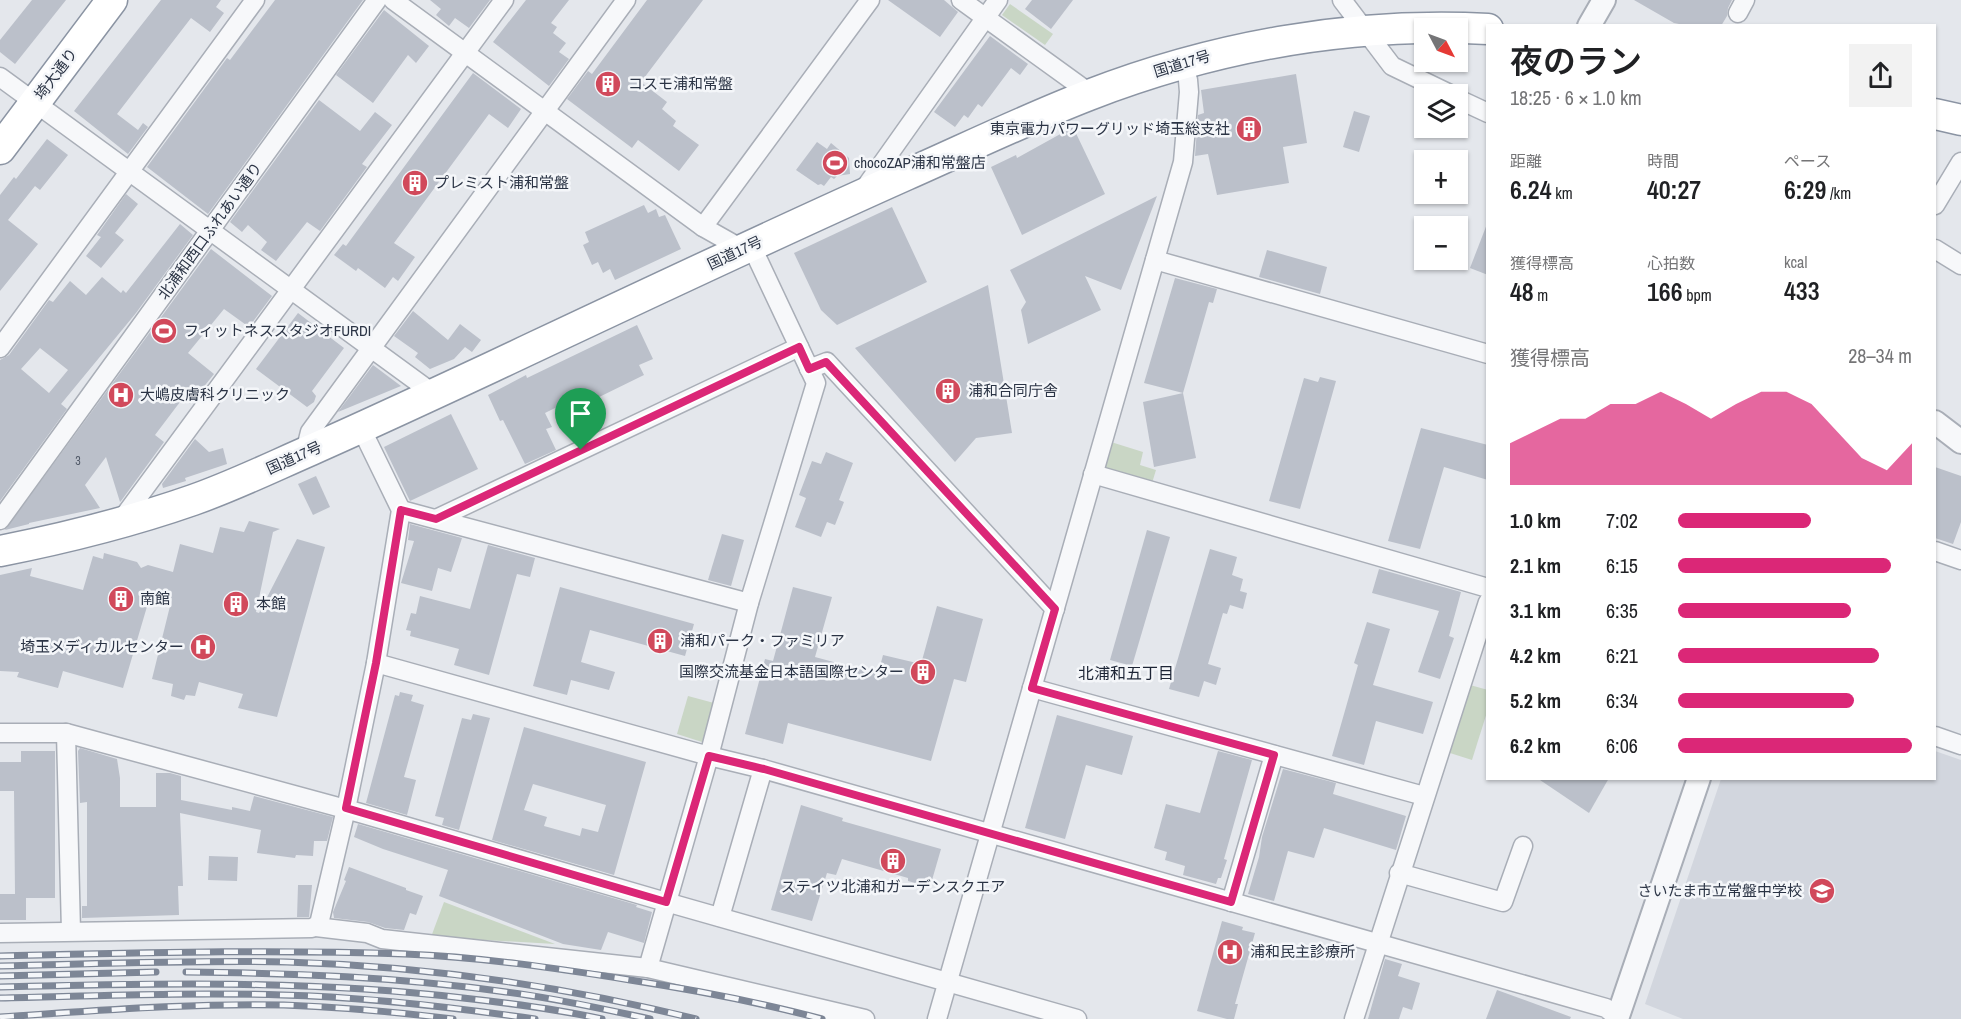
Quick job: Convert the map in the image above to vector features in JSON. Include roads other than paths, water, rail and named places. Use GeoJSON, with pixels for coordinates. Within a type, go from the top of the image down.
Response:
{"type":"FeatureCollection","features":[{"type":"Feature","properties":{"kind":"highway","name":"埼大通り"},"geometry":{"type":"LineString","coordinates":[[0,149],[112,0]]}},
{"type":"Feature","properties":{"kind":"highway","name":"国道17号"},"geometry":{"type":"LineString","coordinates":[[0,551],[50,542],[117,525],[242,481],[361,428],[860,195],[1091,94],[1183,63],[1244,47],[1365,30],[1438,26],[1486,29]]}},
{"type":"Feature","properties":{"kind":"highway"},"geometry":{"type":"LineString","coordinates":[[1936,114],[1961,120]]}},
{"type":"Feature","properties":{"kind":"street"},"geometry":{"type":"LineString","coordinates":[[0,348],[255,0]]}},
{"type":"Feature","properties":{"kind":"street","name":"北浦和西口ふれあい通り"},"geometry":{"type":"LineString","coordinates":[[0,520],[377,0]]}},
{"type":"Feature","properties":{"kind":"street"},"geometry":{"type":"LineString","coordinates":[[393,0],[703,227],[746,247],[816,383],[748,603],[709,756],[648,968]]}},
{"type":"Feature","properties":{"kind":"street"},"geometry":{"type":"LineString","coordinates":[[117,525],[504,0]]}},
{"type":"Feature","properties":{"kind":"street"},"geometry":{"type":"LineString","coordinates":[[311,450],[308,440],[310,432],[626,0]]}},
{"type":"Feature","properties":{"kind":"street"},"geometry":{"type":"LineString","coordinates":[[703,227],[870,0]]}},
{"type":"Feature","properties":{"kind":"street"},"geometry":{"type":"LineString","coordinates":[[961,0],[1091,94]]}},
{"type":"Feature","properties":{"kind":"street"},"geometry":{"type":"LineString","coordinates":[[860,195],[998,0]]}},
{"type":"Feature","properties":{"kind":"street"},"geometry":{"type":"LineString","coordinates":[[1342,0],[1392,66],[1429,84]]}},
{"type":"Feature","properties":{"kind":"street"},"geometry":{"type":"LineString","coordinates":[[1590,24],[1604,0]]}},
{"type":"Feature","properties":{"kind":"street"},"geometry":{"type":"LineString","coordinates":[[937,1019],[1183,162],[1188,81],[1183,63]]}},
{"type":"Feature","properties":{"kind":"street"},"geometry":{"type":"LineString","coordinates":[[0,77],[434,394]]}},
{"type":"Feature","properties":{"kind":"street"},"geometry":{"type":"LineString","coordinates":[[1468,104],[1486,113]]}},
{"type":"Feature","properties":{"kind":"street"},"geometry":{"type":"LineString","coordinates":[[1936,203],[1961,162]]}},
{"type":"Feature","properties":{"kind":"street"},"geometry":{"type":"LineString","coordinates":[[1936,250],[1961,266]]}},
{"type":"Feature","properties":{"kind":"street"},"geometry":{"type":"LineString","coordinates":[[1155,260],[1486,353]]}},
{"type":"Feature","properties":{"kind":"street"},"geometry":{"type":"LineString","coordinates":[[436,519],[799,347]]}},
{"type":"Feature","properties":{"kind":"street"},"geometry":{"type":"LineString","coordinates":[[809,369],[826,362],[1055,609]]}},
{"type":"Feature","properties":{"kind":"street"},"geometry":{"type":"LineString","coordinates":[[1936,423],[1961,442]]}},
{"type":"Feature","properties":{"kind":"street"},"geometry":{"type":"LineString","coordinates":[[316,927],[322,913],[346,808],[376,663],[401,510],[361,428]]}},
{"type":"Feature","properties":{"kind":"street"},"geometry":{"type":"LineString","coordinates":[[1093,474],[1486,587]]}},
{"type":"Feature","properties":{"kind":"street"},"geometry":{"type":"LineString","coordinates":[[401,510],[748,603]]}},
{"type":"Feature","properties":{"kind":"street"},"geometry":{"type":"LineString","coordinates":[[1936,551],[1961,560]]}},
{"type":"Feature","properties":{"kind":"street"},"geometry":{"type":"LineString","coordinates":[[1354,1019],[1399,873],[1486,608]]}},
{"type":"Feature","properties":{"kind":"street"},"geometry":{"type":"LineString","coordinates":[[376,663],[709,756],[764,769],[1606,1008],[1618,1018],[1698,780]]}},
{"type":"Feature","properties":{"kind":"street"},"geometry":{"type":"LineString","coordinates":[[1032,688],[1424,796]]}},
{"type":"Feature","properties":{"kind":"street"},"geometry":{"type":"LineString","coordinates":[[0,733],[66,733],[346,808],[1077,1019]]}},
{"type":"Feature","properties":{"kind":"street"},"geometry":{"type":"LineString","coordinates":[[66,733],[71,931]]}},
{"type":"Feature","properties":{"kind":"street"},"geometry":{"type":"LineString","coordinates":[[1936,736],[1961,745]]}},
{"type":"Feature","properties":{"kind":"street"},"geometry":{"type":"LineString","coordinates":[[1231,902],[1274,755]]}},
{"type":"Feature","properties":{"kind":"street"},"geometry":{"type":"LineString","coordinates":[[720,917],[764,769]]}},
{"type":"Feature","properties":{"kind":"street"},"geometry":{"type":"LineString","coordinates":[[1399,873],[1503,903],[1523,846]]}},
{"type":"Feature","properties":{"kind":"street"},"geometry":{"type":"LineString","coordinates":[[0,933],[316,927],[367,933],[382,939],[648,968],[865,1019]]}},
{"type":"Feature","properties":{"kind":"railway"},"geometry":{"type":"LineString","coordinates":[[0,956],[304,952],[405,954],[490,960],[679,988],[822,1019]]}},
{"type":"Feature","properties":{"kind":"railway"},"geometry":{"type":"LineString","coordinates":[[0,966],[143,962],[338,964],[493,980],[595,997],[696,1019]]}},
{"type":"Feature","properties":{"kind":"railway"},"geometry":{"type":"LineString","coordinates":[[0,976],[156,972]]}},
{"type":"Feature","properties":{"kind":"railway"},"geometry":{"type":"LineString","coordinates":[[186,972],[386,979],[466,987],[543,997],[650,1019]]}},
{"type":"Feature","properties":{"kind":"railway"},"geometry":{"type":"LineString","coordinates":[[0,987],[232,984],[347,988],[498,1002],[602,1019]]}},
{"type":"Feature","properties":{"kind":"railway"},"geometry":{"type":"LineString","coordinates":[[0,998],[176,994],[314,996],[409,1003],[535,1019]]}},
{"type":"Feature","properties":{"kind":"railway"},"geometry":{"type":"LineString","coordinates":[[0,1017],[142,1008],[284,1005],[347,1008],[453,1019]]}},
{"type":"Feature","properties":{"kind":"place","name":"コスモ浦和常盤"},"geometry":{"type":"Point","coordinates":[608,84]}},
{"type":"Feature","properties":{"kind":"place","name":"東京電力パワーグリッド埼玉総支社"},"geometry":{"type":"Point","coordinates":[1249,129]}},
{"type":"Feature","properties":{"kind":"place","name":"chocoZAP浦和常盤店"},"geometry":{"type":"Point","coordinates":[835,163]}},
{"type":"Feature","properties":{"kind":"place","name":"プレミスト浦和常盤"},"geometry":{"type":"Point","coordinates":[415,183]}},
{"type":"Feature","properties":{"kind":"place","name":"フィットネススタジオFURDI"},"geometry":{"type":"Point","coordinates":[164,331]}},
{"type":"Feature","properties":{"kind":"place","name":"浦和合同庁舎"},"geometry":{"type":"Point","coordinates":[948,391]}},
{"type":"Feature","properties":{"kind":"place","name":"大嶋皮膚科クリニック"},"geometry":{"type":"Point","coordinates":[121,395]}},
{"type":"Feature","properties":{"kind":"place","name":"南館"},"geometry":{"type":"Point","coordinates":[121,599]}},
{"type":"Feature","properties":{"kind":"place","name":"本館"},"geometry":{"type":"Point","coordinates":[236,604]}},
{"type":"Feature","properties":{"kind":"place","name":"浦和パーク・ファミリア"},"geometry":{"type":"Point","coordinates":[660,641]}},
{"type":"Feature","properties":{"kind":"place","name":"埼玉メディカルセンター"},"geometry":{"type":"Point","coordinates":[203,647]}},
{"type":"Feature","properties":{"kind":"place","name":"国際交流基金日本語国際センター"},"geometry":{"type":"Point","coordinates":[923,672]}},
{"type":"Feature","properties":{"kind":"place","name":"ステイツ北浦和ガーデンスクエア"},"geometry":{"type":"Point","coordinates":[893,861]}},
{"type":"Feature","properties":{"kind":"place","name":"さいたま市立常盤中学校"},"geometry":{"type":"Point","coordinates":[1822,891]}},
{"type":"Feature","properties":{"kind":"place","name":"浦和民主診療所"},"geometry":{"type":"Point","coordinates":[1230,952]}},
{"type":"Feature","properties":{"kind":"district","name":"北浦和五丁目"},"geometry":{"type":"Point","coordinates":[1126,673]}}]}
